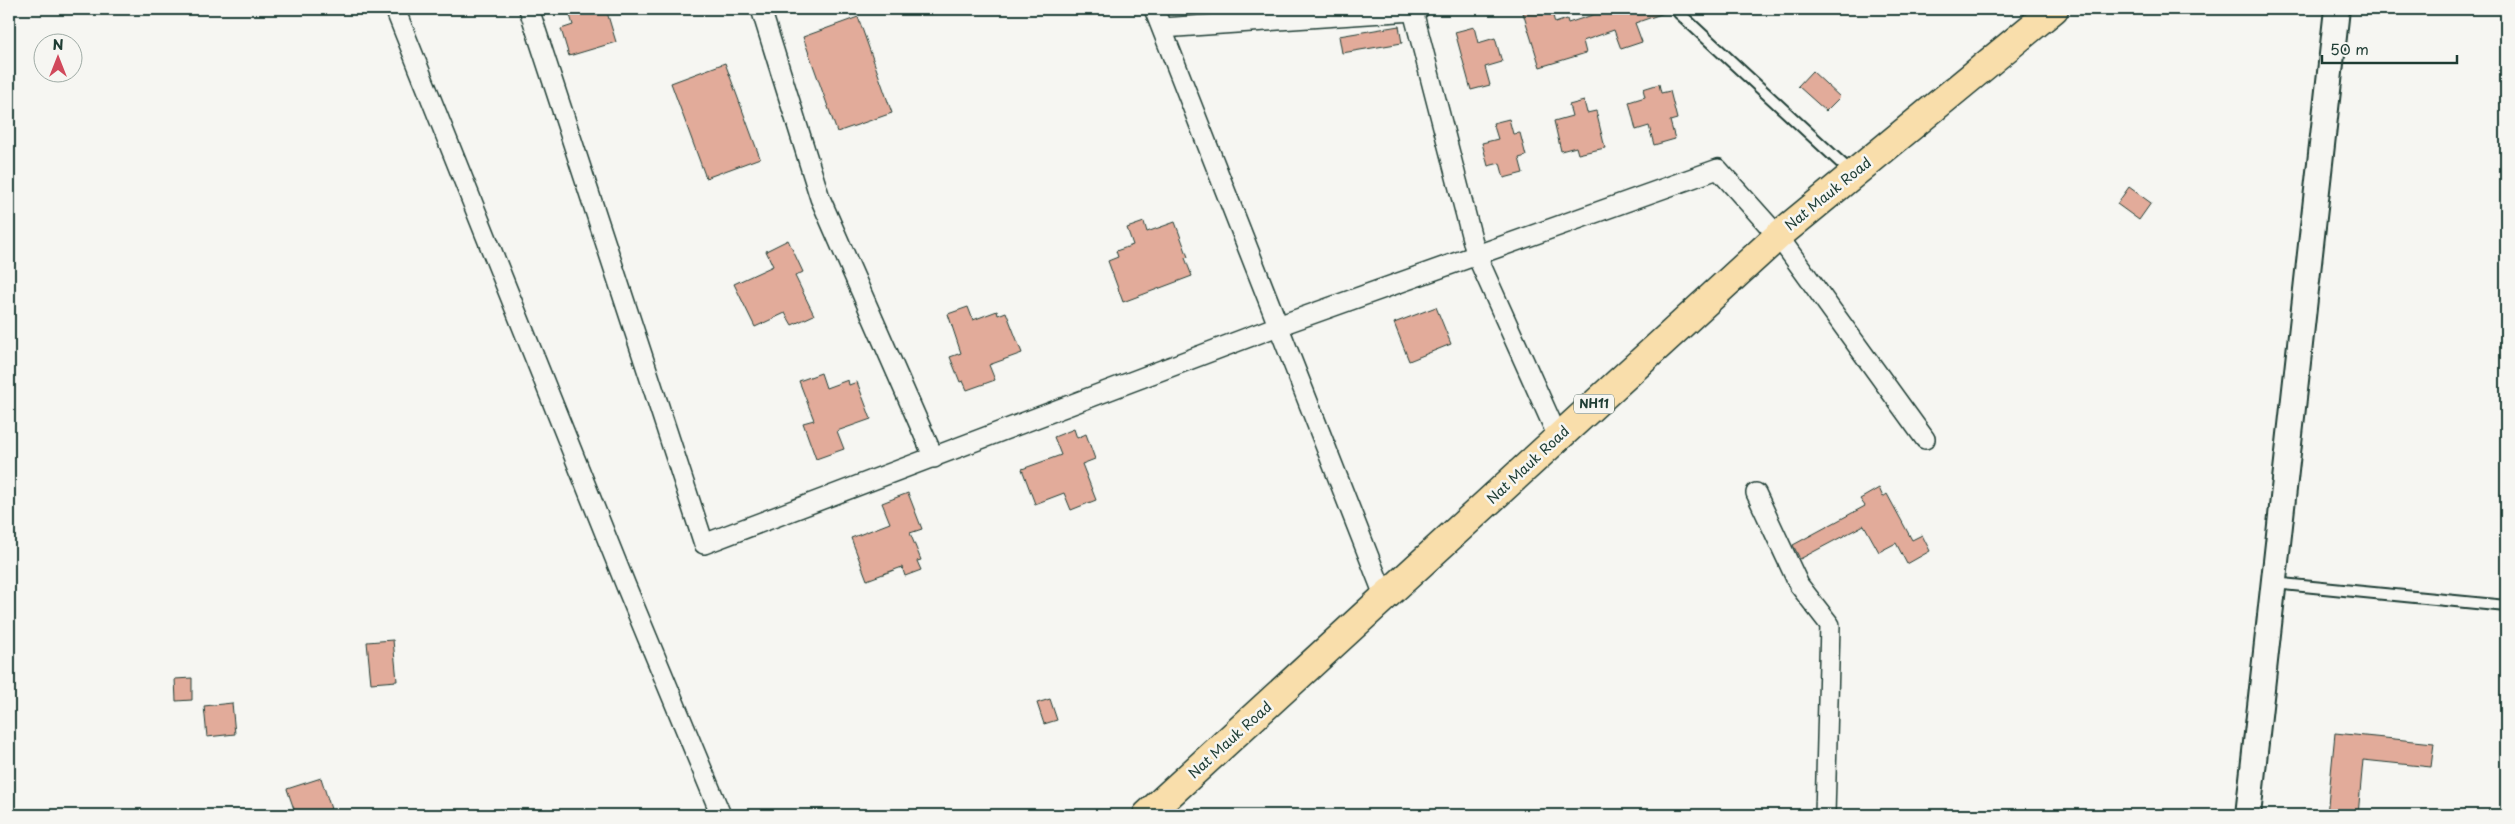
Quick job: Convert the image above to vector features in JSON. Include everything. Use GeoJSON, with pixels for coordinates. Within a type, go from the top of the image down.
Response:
{"type":"FeatureCollection","features":[{"type":"Feature","properties":{"kind":"highway","name":"Nat Mauk Road"},"geometry":{"type":"LineString","coordinates":[[1147,815],[1778,236],[2054,9]]}},
{"type":"Feature","properties":{"kind":"street"},"geometry":{"type":"LineString","coordinates":[[395,9],[626,586],[721,815]]}},
{"type":"Feature","properties":{"kind":"street"},"geometry":{"type":"LineString","coordinates":[[528,9],[704,544],[1278,326],[1718,169],[1778,236],[1925,439]]}},
{"type":"Feature","properties":{"kind":"street"},"geometry":{"type":"LineString","coordinates":[[761,9],[820,198],[934,458]]}},
{"type":"Feature","properties":{"kind":"street"},"geometry":{"type":"LineString","coordinates":[[1154,9],[1385,598]]}},
{"type":"Feature","properties":{"kind":"street"},"geometry":{"type":"LineString","coordinates":[[2248,815],[2336,9]]}},
{"type":"Feature","properties":{"kind":"street"},"geometry":{"type":"LineString","coordinates":[[1162,28],[1416,10],[1476,254],[1558,437]]}},
{"type":"Feature","properties":{"kind":"street"},"geometry":{"type":"LineString","coordinates":[[1756,493],[1799,585],[1830,625],[1825,815]]}},
{"type":"Feature","properties":{"kind":"lane"},"geometry":{"type":"LineString","coordinates":[[1677,9],[1679,13],[1853,174]]}},
{"type":"Feature","properties":{"kind":"lane"},"geometry":{"type":"LineString","coordinates":[[2273,583],[2506,606]]}},
{"type":"Feature","properties":{"kind":"building"},"geometry":{"type":"Polygon","coordinates":[[[580,9],[606,9],[616,42],[569,56],[561,29],[573,25],[569,12],[580,9]]]}},
{"type":"Feature","properties":{"kind":"building"},"geometry":{"type":"Polygon","coordinates":[[[1536,9],[1551,9],[1555,23],[1567,19],[1568,23],[1611,9],[1669,9],[1670,11],[1635,23],[1642,42],[1621,49],[1614,30],[1583,41],[1586,53],[1540,67],[1523,13],[1536,9]]]}},
{"type":"Feature","properties":{"kind":"building"},"geometry":{"type":"Polygon","coordinates":[[[858,17],[892,113],[837,132],[803,37],[858,17]]]}},
{"type":"Feature","properties":{"kind":"building"},"geometry":{"type":"Polygon","coordinates":[[[1399,26],[1402,43],[1342,53],[1339,36],[1399,26]]]}},
{"type":"Feature","properties":{"kind":"building"},"geometry":{"type":"Polygon","coordinates":[[[1474,27],[1478,43],[1495,38],[1502,62],[1485,67],[1490,85],[1471,90],[1455,32],[1474,27]]]}},
{"type":"Feature","properties":{"kind":"building"},"geometry":{"type":"Polygon","coordinates":[[[725,63],[760,158],[706,178],[671,83],[725,63]]]}},
{"type":"Feature","properties":{"kind":"building"},"geometry":{"type":"Polygon","coordinates":[[[1812,71],[1840,97],[1826,111],[1798,86],[1812,71]]]}},
{"type":"Feature","properties":{"kind":"building"},"geometry":{"type":"Polygon","coordinates":[[[1659,84],[1661,93],[1670,91],[1677,119],[1670,121],[1675,139],[1654,145],[1649,126],[1636,130],[1629,102],[1645,97],[1643,89],[1659,84]]]}},
{"type":"Feature","properties":{"kind":"building"},"geometry":{"type":"Polygon","coordinates":[[[1584,101],[1587,113],[1596,111],[1605,148],[1578,154],[1576,147],[1561,151],[1554,121],[1572,116],[1569,105],[1584,101]]]}},
{"type":"Feature","properties":{"kind":"building"},"geometry":{"type":"Polygon","coordinates":[[[1509,119],[1513,134],[1520,133],[1526,156],[1519,158],[1523,173],[1504,178],[1500,163],[1488,166],[1482,143],[1498,139],[1493,123],[1509,119]]]}},
{"type":"Feature","properties":{"kind":"building"},"geometry":{"type":"Polygon","coordinates":[[[2129,187],[2151,203],[2139,220],[2117,204],[2129,187]]]}},
{"type":"Feature","properties":{"kind":"building"},"geometry":{"type":"Polygon","coordinates":[[[1144,222],[1147,232],[1175,222],[1188,257],[1185,258],[1192,276],[1123,302],[1108,261],[1118,257],[1116,251],[1133,245],[1127,228],[1144,222]]]}},
{"type":"Feature","properties":{"kind":"building"},"geometry":{"type":"Polygon","coordinates":[[[788,240],[803,272],[795,276],[814,315],[792,325],[785,313],[755,327],[734,284],[773,266],[766,251],[788,240]]]}},
{"type":"Feature","properties":{"kind":"building"},"geometry":{"type":"Polygon","coordinates":[[[968,307],[973,320],[997,311],[998,315],[1006,312],[1022,353],[989,365],[995,380],[967,390],[963,381],[960,382],[950,357],[961,353],[948,314],[968,307]]]}},
{"type":"Feature","properties":{"kind":"building"},"geometry":{"type":"Polygon","coordinates":[[[1436,307],[1451,344],[1409,361],[1394,323],[1436,307]]]}},
{"type":"Feature","properties":{"kind":"building"},"geometry":{"type":"Polygon","coordinates":[[[821,373],[826,388],[848,380],[849,385],[857,382],[871,419],[837,431],[844,449],[816,459],[803,423],[814,420],[799,381],[821,373]]]}},
{"type":"Feature","properties":{"kind":"building"},"geometry":{"type":"Polygon","coordinates":[[[1074,429],[1077,438],[1086,434],[1095,459],[1082,464],[1096,500],[1071,510],[1064,493],[1035,504],[1022,469],[1061,455],[1054,437],[1074,429]]]}},
{"type":"Feature","properties":{"kind":"building"},"geometry":{"type":"Polygon","coordinates":[[[1879,488],[1883,497],[1887,494],[1912,540],[1922,535],[1930,551],[1907,564],[1896,543],[1879,552],[1864,525],[1800,559],[1793,545],[1865,506],[1860,499],[1879,488]]]}},
{"type":"Feature","properties":{"kind":"building"},"geometry":{"type":"Polygon","coordinates":[[[908,493],[922,529],[910,533],[921,560],[917,561],[921,570],[905,576],[902,567],[867,580],[851,538],[890,523],[882,503],[908,493]]]}},
{"type":"Feature","properties":{"kind":"building"},"geometry":{"type":"Polygon","coordinates":[[[393,640],[397,681],[371,683],[367,642],[393,640]]]}},
{"type":"Feature","properties":{"kind":"building"},"geometry":{"type":"Polygon","coordinates":[[[192,678],[192,700],[176,701],[175,679],[192,678]]]}},
{"type":"Feature","properties":{"kind":"building"},"geometry":{"type":"Polygon","coordinates":[[[1050,699],[1057,720],[1044,724],[1037,703],[1050,699]]]}},
{"type":"Feature","properties":{"kind":"building"},"geometry":{"type":"Polygon","coordinates":[[[232,703],[235,734],[207,737],[204,706],[232,703]]]}},
{"type":"Feature","properties":{"kind":"building"},"geometry":{"type":"Polygon","coordinates":[[[2335,733],[2434,743],[2431,767],[2363,760],[2358,815],[2327,815],[2335,733]]]}},
{"type":"Feature","properties":{"kind":"building"},"geometry":{"type":"Polygon","coordinates":[[[321,778],[331,809],[313,815],[296,815],[287,789],[321,778]]]}}]}
